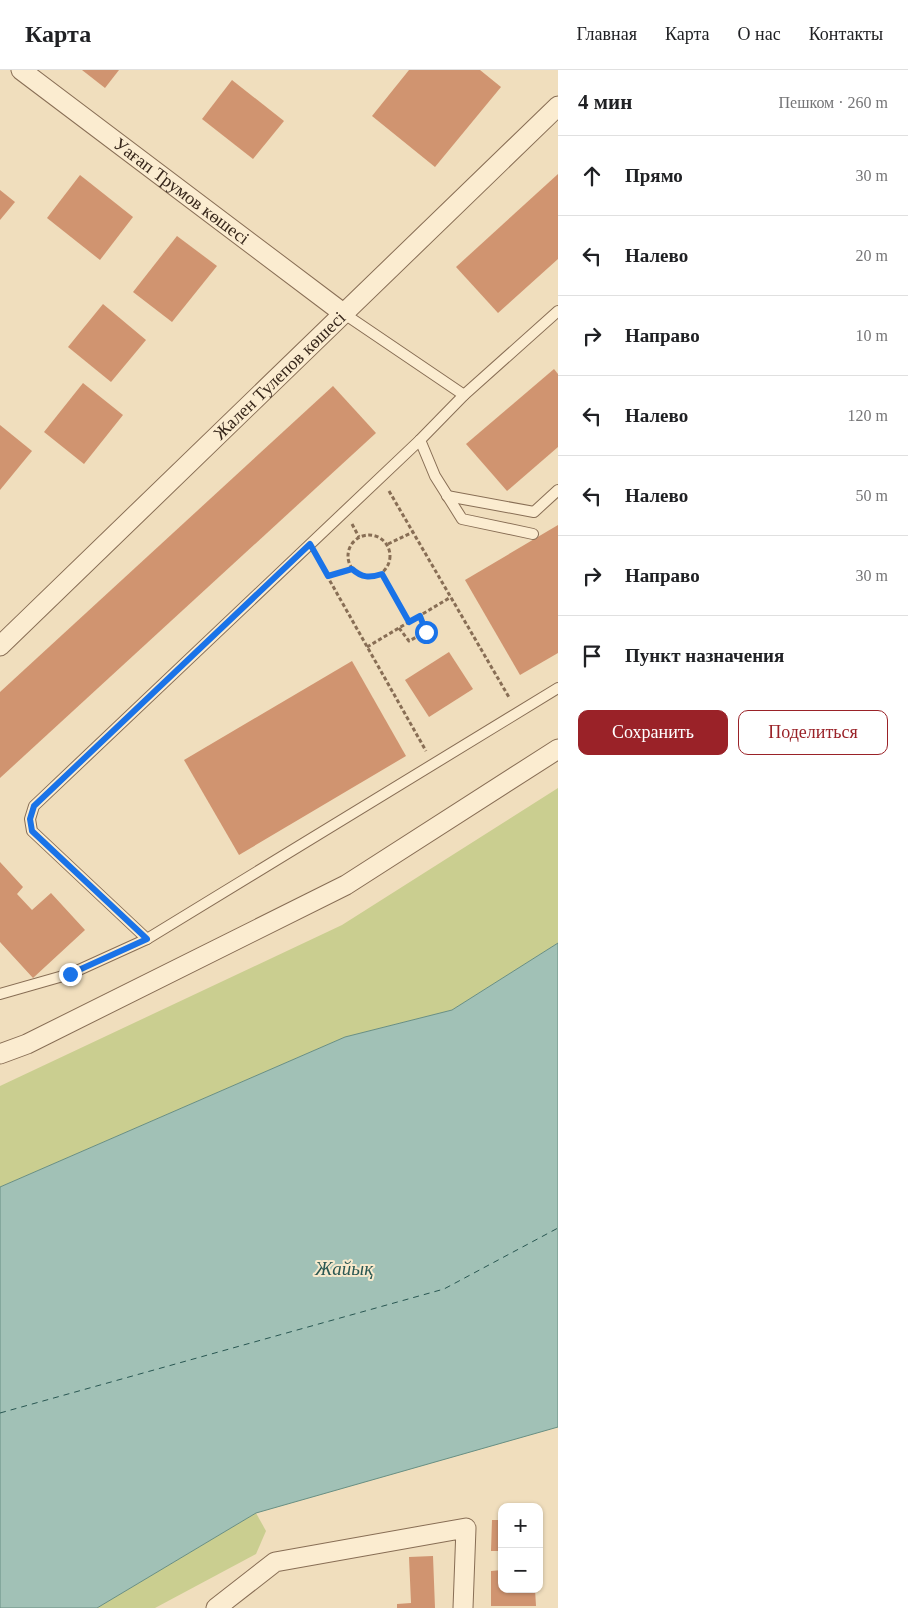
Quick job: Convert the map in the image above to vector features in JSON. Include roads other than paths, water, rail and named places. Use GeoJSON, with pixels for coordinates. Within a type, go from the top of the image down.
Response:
{"type":"FeatureCollection","features":[{"type":"Feature","properties":{"kind":"street","name":"Уағап Трумов көшесі"},"geometry":{"type":"LineString","coordinates":[[21,70],[343,313]]}},
{"type":"Feature","properties":{"kind":"street","name":"Жален Тулепов көшесі"},"geometry":{"type":"LineString","coordinates":[[0,646],[558,106]]}},
{"type":"Feature","properties":{"kind":"street"},"geometry":{"type":"LineString","coordinates":[[0,1054],[27,1044],[346,885],[558,749]]}},
{"type":"Feature","properties":{"kind":"street"},"geometry":{"type":"LineString","coordinates":[[216,1608],[275,1562],[466,1528],[463,1608]]}},
{"type":"Feature","properties":{"kind":"lane"},"geometry":{"type":"LineString","coordinates":[[343,313],[464,395]]}},
{"type":"Feature","properties":{"kind":"lane"},"geometry":{"type":"LineString","coordinates":[[147,939],[32,831],[30,819],[34,806],[420,440],[464,395],[556,317]]}},
{"type":"Feature","properties":{"kind":"lane"},"geometry":{"type":"LineString","coordinates":[[420,440],[435,476],[462,519],[533,534]]}},
{"type":"Feature","properties":{"kind":"lane"},"geometry":{"type":"LineString","coordinates":[[447,496],[534,512],[558,490]]}},
{"type":"Feature","properties":{"kind":"lane"},"geometry":{"type":"LineString","coordinates":[[0,994],[70,974],[147,939],[558,688]]}},
{"type":"Feature","properties":{"kind":"water","name":"Жайық"},"geometry":{"type":"Polygon","coordinates":[[[558,943],[558,1427],[256,1513],[97,1608],[0,1608],[0,1187],[345,1037],[452,1010],[558,943]]]}}]}
